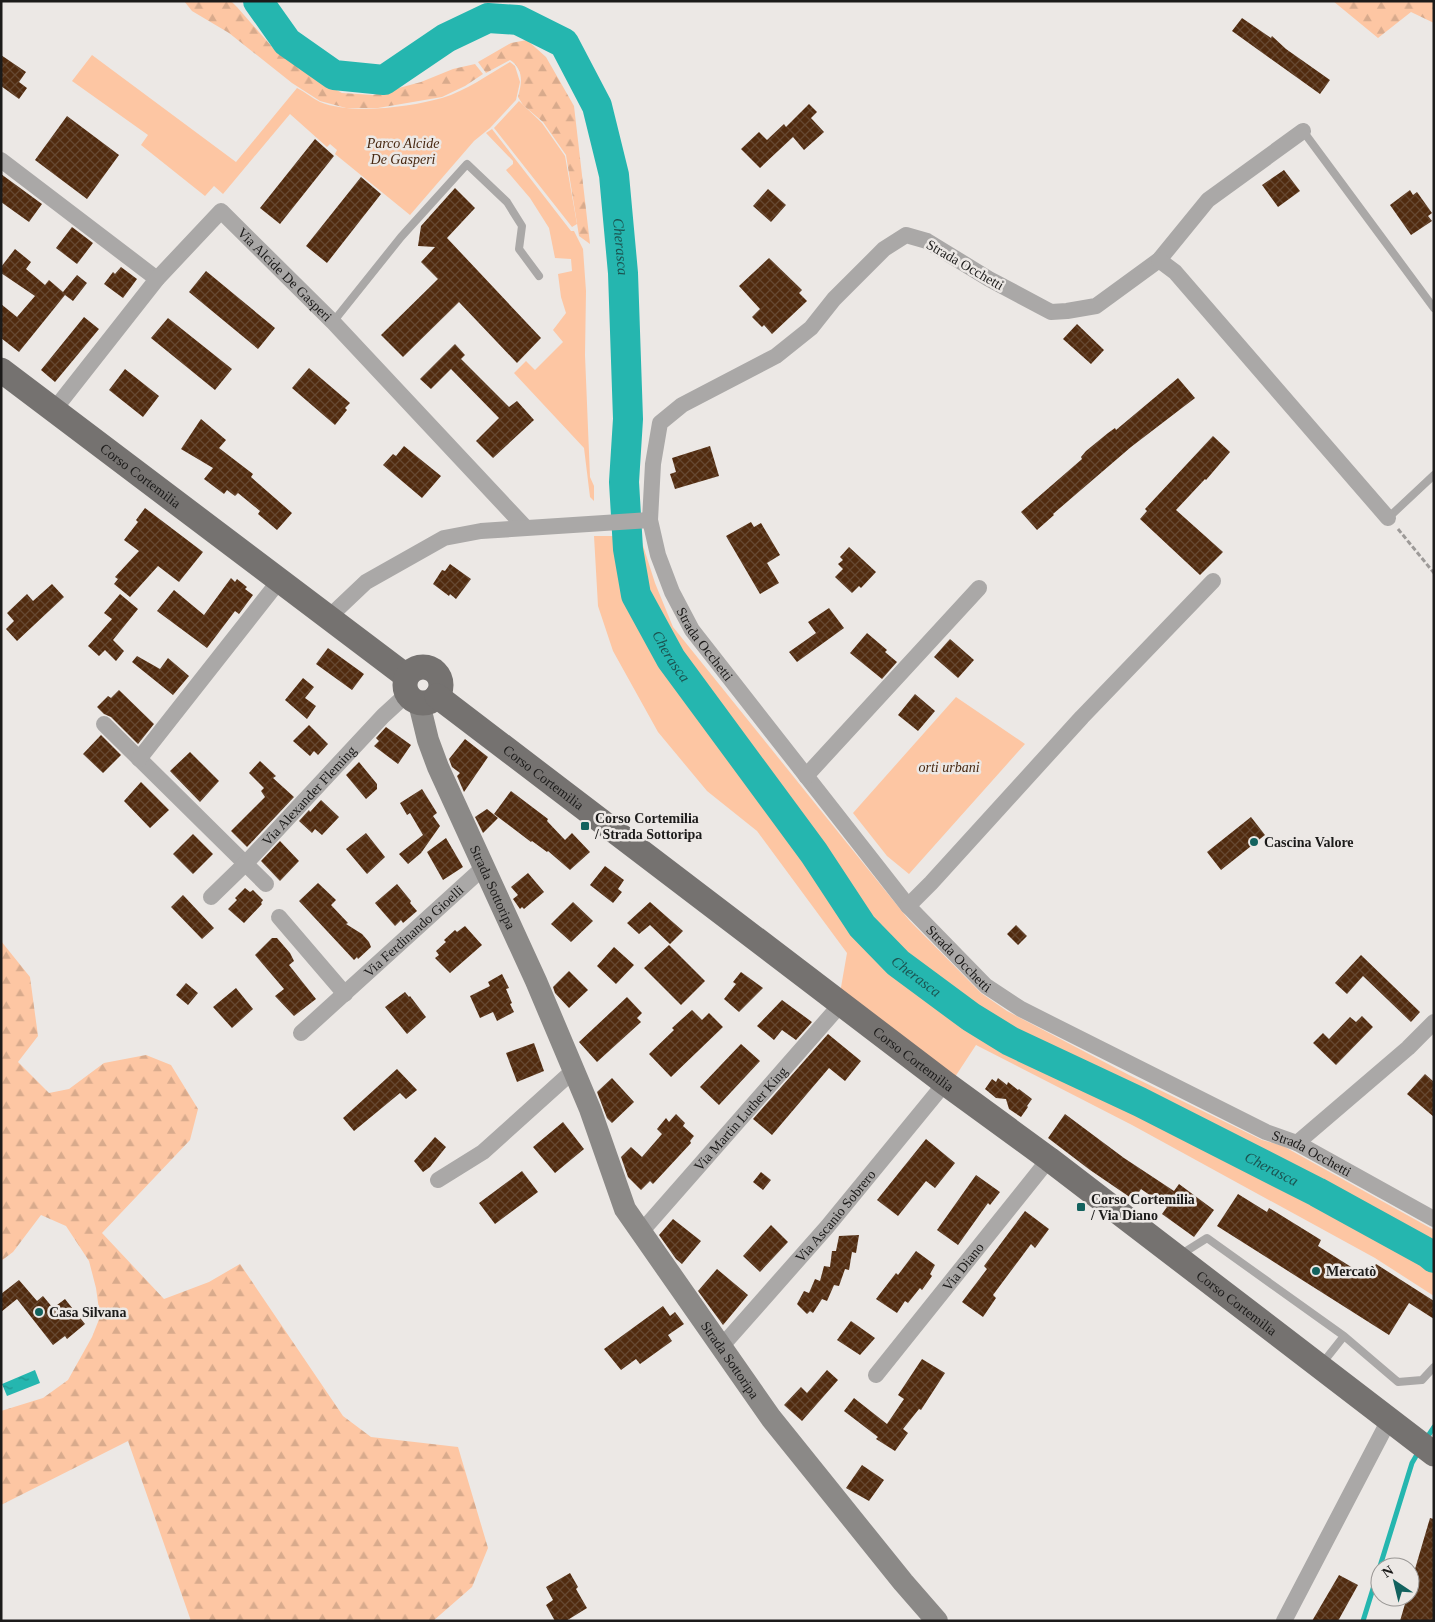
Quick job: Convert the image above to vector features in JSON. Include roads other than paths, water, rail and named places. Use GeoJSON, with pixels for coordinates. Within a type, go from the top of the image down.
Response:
{"type":"FeatureCollection","features":[{"type":"Feature","properties":{"kind":"main road","name":"Corso Cortemilia"},"geometry":{"type":"LineString","coordinates":[[1,370],[328,618],[417,692],[1049,1159],[1426,1448]]}},
{"type":"Feature","properties":{"kind":"street","name":"Strada Occhetti"},"geometry":{"type":"LineString","coordinates":[[1303,132],[1208,200],[1159,260],[1096,306],[1050,312],[989,279],[927,241],[906,236],[884,249],[834,299],[811,328],[776,356],[682,405],[660,423],[653,464],[650,520],[658,555],[672,592],[692,630],[908,906],[986,986],[1021,1009],[1266,1132],[1297,1143],[1434,1219]]}},
{"type":"Feature","properties":{"kind":"street"},"geometry":{"type":"LineString","coordinates":[[1,160],[157,279]]}},
{"type":"Feature","properties":{"kind":"street","name":"Via Alcide De Gasperi"},"geometry":{"type":"LineString","coordinates":[[54,410],[157,279],[221,212],[333,322],[525,527]]}},
{"type":"Feature","properties":{"kind":"street"},"geometry":{"type":"LineString","coordinates":[[1159,260],[1175,272],[1388,518]]}},
{"type":"Feature","properties":{"kind":"street"},"geometry":{"type":"LineString","coordinates":[[328,618],[366,582],[444,538],[481,530],[650,520]]}},
{"type":"Feature","properties":{"kind":"street"},"geometry":{"type":"LineString","coordinates":[[140,759],[279,581]]}},
{"type":"Feature","properties":{"kind":"street"},"geometry":{"type":"LineString","coordinates":[[908,906],[1082,717],[1213,581]]}},
{"type":"Feature","properties":{"kind":"street"},"geometry":{"type":"LineString","coordinates":[[806,776],[979,588]]}},
{"type":"Feature","properties":{"kind":"street","name":"Via Alexander Fleming"},"geometry":{"type":"LineString","coordinates":[[211,897],[246,863],[382,716],[417,692]]}},
{"type":"Feature","properties":{"kind":"street","name":"Strada Sottoripa"},"geometry":{"type":"LineString","coordinates":[[417,692],[428,740],[438,767],[536,981],[574,1070],[590,1109],[625,1209],[771,1418],[903,1582],[938,1621]]}},
{"type":"Feature","properties":{"kind":"street"},"geometry":{"type":"LineString","coordinates":[[104,724],[266,884]]}},
{"type":"Feature","properties":{"kind":"street","name":"Via Ferdinando Gioelli"},"geometry":{"type":"LineString","coordinates":[[301,1033],[484,867]]}},
{"type":"Feature","properties":{"kind":"street"},"geometry":{"type":"LineString","coordinates":[[279,917],[345,994]]}},
{"type":"Feature","properties":{"kind":"street","name":"Via Martin Luther King"},"geometry":{"type":"LineString","coordinates":[[641,1232],[841,1004]]}},
{"type":"Feature","properties":{"kind":"street"},"geometry":{"type":"LineString","coordinates":[[1297,1143],[1408,1048],[1434,1022]]}},
{"type":"Feature","properties":{"kind":"street"},"geometry":{"type":"LineString","coordinates":[[438,1180],[483,1152],[574,1070]]}},
{"type":"Feature","properties":{"kind":"street","name":"Via Ascanio Sobrero"},"geometry":{"type":"LineString","coordinates":[[721,1347],[827,1227],[945,1083]]}},
{"type":"Feature","properties":{"kind":"street","name":"Via Diano"},"geometry":{"type":"LineString","coordinates":[[876,1375],[1049,1159]]}},
{"type":"Feature","properties":{"kind":"street"},"geometry":{"type":"LineString","coordinates":[[1284,1621],[1389,1420]]}},
{"type":"Feature","properties":{"kind":"lane"},"geometry":{"type":"LineString","coordinates":[[1303,132],[1434,308]]}},
{"type":"Feature","properties":{"kind":"lane"},"geometry":{"type":"LineString","coordinates":[[333,322],[401,237],[467,164],[507,202],[522,226],[520,248],[538,276]]}},
{"type":"Feature","properties":{"kind":"lane"},"geometry":{"type":"LineString","coordinates":[[1388,518],[1434,475]]}},
{"type":"Feature","properties":{"kind":"lane"},"geometry":{"type":"LineString","coordinates":[[1176,1257],[1207,1238],[1344,1336],[1398,1382],[1422,1380],[1434,1367]]}},
{"type":"Feature","properties":{"kind":"lane"},"geometry":{"type":"LineString","coordinates":[[1319,1367],[1344,1336]]}},
{"type":"Feature","properties":{"kind":"water"},"geometry":{"type":"Polygon","coordinates":[[[35,1370],[40,1383],[7,1396],[2,1384],[35,1370]]]}},
{"type":"Feature","properties":{"kind":"waterway","name":"Cherasca"},"geometry":{"type":"LineString","coordinates":[[258,1],[287,42],[334,75],[384,80],[446,38],[488,18],[518,20],[564,43],[597,106],[614,175],[623,273],[628,419],[624,482],[628,549],[636,595],[671,659],[814,853],[862,926],[898,963],[971,1017],[1010,1041],[1140,1102],[1317,1192],[1434,1258]]}},
{"type":"Feature","properties":{"kind":"waterway"},"geometry":{"type":"LineString","coordinates":[[1426,1439],[1434,1427]]}},
{"type":"Feature","properties":{"kind":"waterway"},"geometry":{"type":"LineString","coordinates":[[1363,1621],[1412,1463],[1419,1451]]}},
{"type":"Feature","properties":{"kind":"place","name":"Corso Cortemilia / Strada Sottoripa"},"geometry":{"type":"Point","coordinates":[585,826]}},
{"type":"Feature","properties":{"kind":"place","name":"Cascina Valore"},"geometry":{"type":"Point","coordinates":[1254,842]}},
{"type":"Feature","properties":{"kind":"place","name":"Corso Cortemilia / Via Diano"},"geometry":{"type":"Point","coordinates":[1081,1207]}},
{"type":"Feature","properties":{"kind":"place","name":"Mercatò"},"geometry":{"type":"Point","coordinates":[1316,1271]}},
{"type":"Feature","properties":{"kind":"place","name":"Casa Silvana"},"geometry":{"type":"Point","coordinates":[39,1312]}},
{"type":"Feature","properties":{"kind":"park label","name":"Parco Alcide De Gasperi"},"geometry":{"type":"Point","coordinates":[403,152]}},
{"type":"Feature","properties":{"kind":"park label","name":"orti urbani"},"geometry":{"type":"Point","coordinates":[949,767]}}]}
